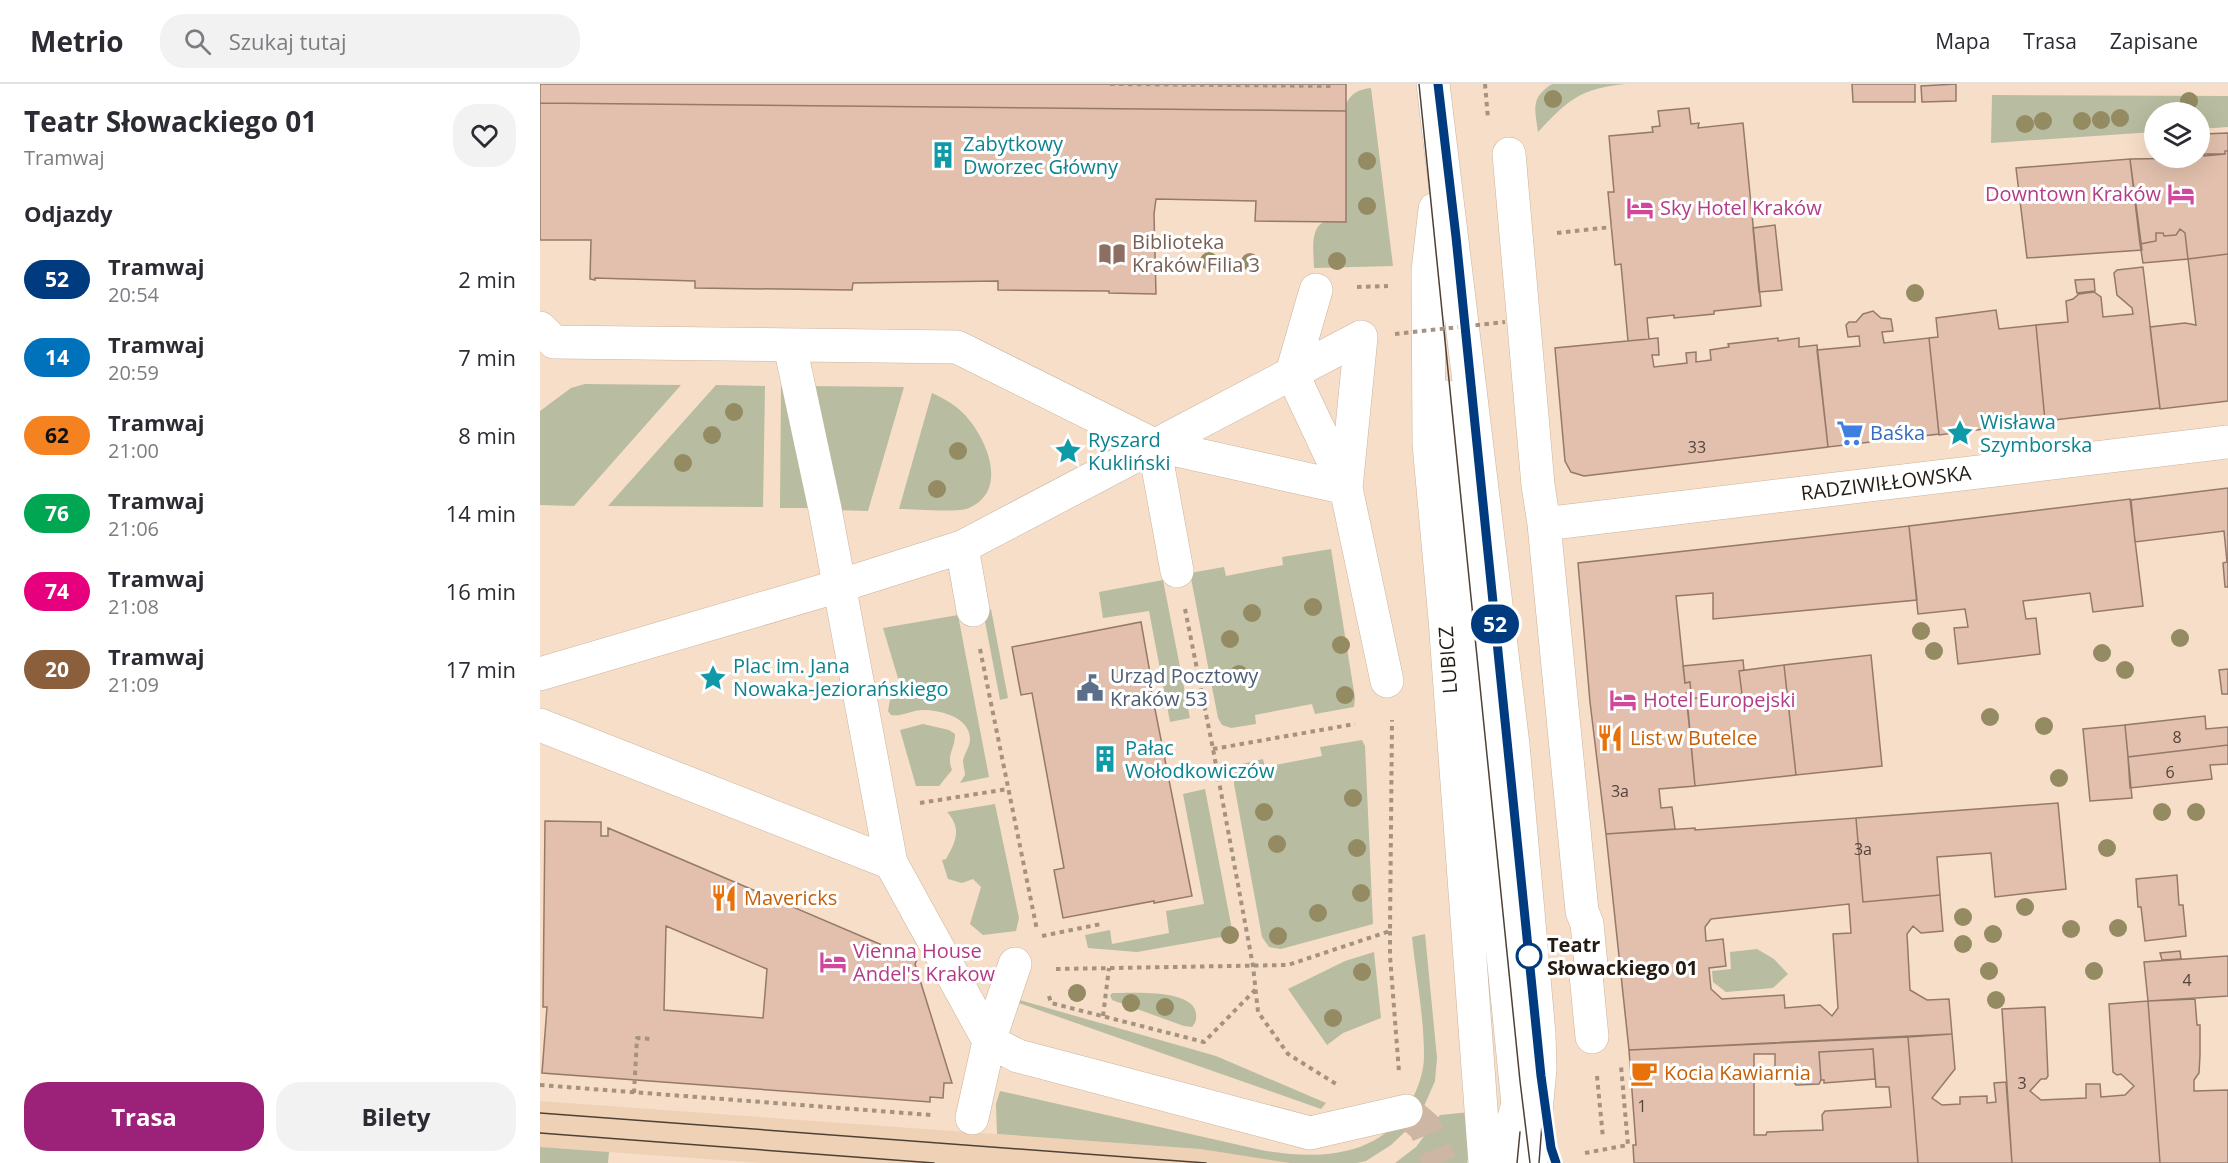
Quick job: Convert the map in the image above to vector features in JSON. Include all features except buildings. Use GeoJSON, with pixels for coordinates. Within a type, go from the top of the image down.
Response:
{"type":"FeatureCollection","features":[{"type":"Feature","properties":{"kind":"street","name":"LUBICZ"},"geometry":{"type":"LineString","coordinates":[[1433,84],[1513,745],[1539,1034],[1540,1069],[1531,1163]]}},
{"type":"Feature","properties":{"kind":"street"},"geometry":{"type":"LineString","coordinates":[[1509,154],[1526,367],[1582,910],[1587,924],[1591,964],[1586,975],[1592,1037]]}},
{"type":"Feature","properties":{"kind":"street","name":"LUBICZ"},"geometry":{"type":"LineString","coordinates":[[1441,156],[1428,272],[1429,444],[1445,619],[1485,1163]]}},
{"type":"Feature","properties":{"kind":"street"},"geometry":{"type":"LineString","coordinates":[[1431,237],[1518,1104],[1501,1163]]}},
{"type":"Feature","properties":{"kind":"street"},"geometry":{"type":"LineString","coordinates":[[1316,290],[1292,373],[1346,488],[1387,681]]}},
{"type":"Feature","properties":{"kind":"street"},"geometry":{"type":"LineString","coordinates":[[540,328],[554,342],[957,347],[1154,446],[1346,488]]}},
{"type":"Feature","properties":{"kind":"street"},"geometry":{"type":"LineString","coordinates":[[540,674],[839,586],[962,547],[1361,337],[1346,488]]}},
{"type":"Feature","properties":{"kind":"street"},"geometry":{"type":"LineString","coordinates":[[790,346],[825,509],[891,863],[988,1041],[1018,1056],[1310,1133],[1406,1111]]}},
{"type":"Feature","properties":{"kind":"street","name":"RADZIWIŁŁOWSKA"},"geometry":{"type":"LineString","coordinates":[[1544,525],[2228,442]]}},
{"type":"Feature","properties":{"kind":"street"},"geometry":{"type":"LineString","coordinates":[[1154,446],[1177,571]]}},
{"type":"Feature","properties":{"kind":"street"},"geometry":{"type":"LineString","coordinates":[[962,547],[972,610]]}},
{"type":"Feature","properties":{"kind":"street"},"geometry":{"type":"LineString","coordinates":[[540,725],[891,863]]}},
{"type":"Feature","properties":{"kind":"street"},"geometry":{"type":"LineString","coordinates":[[972,1118],[988,1041],[1029,967]]}},
{"type":"Feature","properties":{"kind":"path"},"geometry":{"type":"LineString","coordinates":[[1110,84],[1335,86]]}},
{"type":"Feature","properties":{"kind":"path"},"geometry":{"type":"LineString","coordinates":[[1556,233],[1612,227]]}},
{"type":"Feature","properties":{"kind":"path"},"geometry":{"type":"LineString","coordinates":[[1395,334],[1505,322]]}},
{"type":"Feature","properties":{"kind":"path"},"geometry":{"type":"LineString","coordinates":[[1177,571],[1253,966],[1258,1012],[1288,1054],[1326,1078]]}},
{"type":"Feature","properties":{"kind":"path"},"geometry":{"type":"LineString","coordinates":[[972,610],[1038,936],[1101,924]]}},
{"type":"Feature","properties":{"kind":"path"},"geometry":{"type":"LineString","coordinates":[[1392,718],[1390,931],[1397,1061]]}},
{"type":"Feature","properties":{"kind":"path"},"geometry":{"type":"LineString","coordinates":[[1213,749],[1355,724]]}},
{"type":"Feature","properties":{"kind":"path"},"geometry":{"type":"LineString","coordinates":[[881,810],[1008,789]]}},
{"type":"Feature","properties":{"kind":"path"},"geometry":{"type":"LineString","coordinates":[[1029,967],[1288,965],[1390,931]]}},
{"type":"Feature","properties":{"kind":"path"},"geometry":{"type":"LineString","coordinates":[[1029,967],[1051,1003],[1204,1042],[1256,989]]}},
{"type":"Feature","properties":{"kind":"path"},"geometry":{"type":"LineString","coordinates":[[1103,1016],[1109,968]]}},
{"type":"Feature","properties":{"kind":"path"},"geometry":{"type":"LineString","coordinates":[[634,1093],[637,1038],[650,1039]]}},
{"type":"Feature","properties":{"kind":"path"},"geometry":{"type":"LineString","coordinates":[[1585,1153],[1628,1145],[1622,1071]]}},
{"type":"Feature","properties":{"kind":"path"},"geometry":{"type":"LineString","coordinates":[[1597,1074],[1602,1138]]}},
{"type":"Feature","properties":{"kind":"path"},"geometry":{"type":"LineString","coordinates":[[540,1085],[972,1118]]}},
{"type":"Feature","properties":{"kind":"shaded area"},"geometry":{"type":"Polygon","coordinates":[[[540,1101],[1200,1149],[1290,1163],[762,1163],[540,1147],[540,1101]]]}},
{"type":"Feature","properties":{"kind":"green space"},"geometry":{"type":"Polygon","coordinates":[[[1552,84],[1626,84],[1597,89],[1576,98],[1538,132],[1535,110],[1537,99],[1552,84]]]}},
{"type":"Feature","properties":{"kind":"green space"},"geometry":{"type":"Polygon","coordinates":[[[1371,88],[1393,266],[1314,268],[1314,235],[1317,229],[1325,222],[1346,222],[1346,104],[1356,92],[1371,88]]]}},
{"type":"Feature","properties":{"kind":"green space"},"geometry":{"type":"Polygon","coordinates":[[[1992,95],[2228,96],[2228,127],[2210,128],[2210,102],[2144,102],[2144,133],[1991,143],[1992,95]]]}},
{"type":"Feature","properties":{"kind":"green space"},"geometry":{"type":"Polygon","coordinates":[[[585,384],[681,385],[574,506],[540,505],[540,411],[571,388],[585,384]]]}},
{"type":"Feature","properties":{"kind":"green space"},"geometry":{"type":"Polygon","coordinates":[[[716,385],[765,386],[763,507],[608,506],[716,385]]]}},
{"type":"Feature","properties":{"kind":"green space"},"geometry":{"type":"Polygon","coordinates":[[[781,386],[792,386],[817,508],[780,508],[781,386]]]}},
{"type":"Feature","properties":{"kind":"green space"},"geometry":{"type":"Polygon","coordinates":[[[805,386],[904,387],[868,511],[833,510],[805,386]]]}},
{"type":"Feature","properties":{"kind":"green space"},"geometry":{"type":"Polygon","coordinates":[[[932,393],[963,413],[972,423],[986,448],[990,462],[989,489],[981,500],[969,508],[946,511],[899,509],[932,393]]]}},
{"type":"Feature","properties":{"kind":"green space"},"geometry":{"type":"Polygon","coordinates":[[[1331,549],[1355,698],[1354,707],[1315,714],[1312,704],[1255,715],[1256,724],[1231,728],[1222,725],[1218,718],[1190,573],[1224,567],[1226,576],[1283,565],[1282,557],[1331,549]]]}},
{"type":"Feature","properties":{"kind":"green space"},"geometry":{"type":"Polygon","coordinates":[[[1163,580],[1190,718],[1170,722],[1149,611],[1103,618],[1099,592],[1163,580]]]}},
{"type":"Feature","properties":{"kind":"green space"},"geometry":{"type":"Polygon","coordinates":[[[991,609],[1008,698],[1000,700],[983,611],[991,609]]]}},
{"type":"Feature","properties":{"kind":"green space"},"geometry":{"type":"Polygon","coordinates":[[[958,615],[989,777],[960,783],[965,775],[963,761],[970,739],[969,731],[960,720],[945,713],[930,710],[895,715],[891,715],[888,711],[890,700],[903,695],[883,628],[958,615]]]}},
{"type":"Feature","properties":{"kind":"green space"},"geometry":{"type":"Polygon","coordinates":[[[923,724],[949,730],[955,734],[950,756],[952,770],[939,786],[916,786],[900,730],[923,724]]]}},
{"type":"Feature","properties":{"kind":"green space"},"geometry":{"type":"Polygon","coordinates":[[[1362,740],[1365,746],[1373,924],[1281,949],[1269,947],[1262,937],[1234,784],[1235,773],[1242,764],[1263,759],[1265,767],[1322,756],[1320,747],[1362,740]]]}},
{"type":"Feature","properties":{"kind":"green space"},"geometry":{"type":"Polygon","coordinates":[[[1205,789],[1233,935],[1137,952],[1088,948],[1085,935],[1110,930],[1112,944],[1169,933],[1166,911],[1204,904],[1183,794],[1205,789]]]}},
{"type":"Feature","properties":{"kind":"green space"},"geometry":{"type":"Polygon","coordinates":[[[995,804],[1019,918],[1016,931],[983,935],[970,924],[981,887],[973,879],[962,883],[948,879],[942,860],[946,859],[950,853],[956,835],[955,824],[947,812],[995,804]]]}},
{"type":"Feature","properties":{"kind":"green space"},"geometry":{"type":"Polygon","coordinates":[[[1425,934],[1437,1058],[1435,1081],[1421,1113],[1408,1129],[1391,1145],[1366,1161],[1290,1163],[1200,1149],[997,1134],[996,1104],[1000,1091],[1261,1150],[1303,1155],[1324,1154],[1364,1145],[1382,1135],[1397,1122],[1410,1103],[1420,1080],[1424,1062],[1424,1041],[1412,937],[1425,934]]]}},
{"type":"Feature","properties":{"kind":"green space"},"geometry":{"type":"Polygon","coordinates":[[[1757,949],[1774,959],[1788,974],[1773,988],[1726,992],[1713,982],[1712,971],[1731,969],[1730,952],[1757,949]]]}},
{"type":"Feature","properties":{"kind":"green space"},"geometry":{"type":"Polygon","coordinates":[[[1374,952],[1381,1018],[1343,1033],[1327,1045],[1288,989],[1345,961],[1374,952]]]}},
{"type":"Feature","properties":{"kind":"green space"},"geometry":{"type":"Polygon","coordinates":[[[1113,993],[1166,994],[1180,998],[1190,1003],[1196,1011],[1195,1023],[1192,1027],[1184,1026],[1112,1000],[1110,995],[1113,993]]]}},
{"type":"Feature","properties":{"kind":"green space"},"geometry":{"type":"Polygon","coordinates":[[[1016,999],[1216,1056],[1326,1103],[1321,1109],[1016,1002],[1016,999]]]}},
{"type":"Feature","properties":{"kind":"green space"},"geometry":{"type":"Polygon","coordinates":[[[1470,1112],[1470,1151],[1467,1163],[1395,1163],[1416,1147],[1440,1115],[1470,1112]]]}},
{"type":"Feature","properties":{"kind":"green space"},"geometry":{"type":"Polygon","coordinates":[[[540,1147],[609,1152],[608,1163],[540,1163],[540,1147]]]}},
{"type":"Feature","properties":{"kind":"tunnel"},"geometry":{"type":"LineString","coordinates":[[1406,1111],[1425,1127],[1440,1163]]}},
{"type":"Feature","properties":{"kind":"tram line"},"geometry":{"type":"LineString","coordinates":[[1419,84],[1530,1163]]}},
{"type":"Feature","properties":{"kind":"tram line"},"geometry":{"type":"LineString","coordinates":[[1438,84],[1456,237],[1541,1076],[1548,1130],[1556,1163]]}},
{"type":"Feature","properties":{"kind":"tram line","name":"52"},"geometry":{"type":"LineString","coordinates":[[1438,84],[1456,237],[1541,1076],[1551,1148],[1556,1163]]}},
{"type":"Feature","properties":{"kind":"tram line"},"geometry":{"type":"LineString","coordinates":[[540,1113],[1206,1163]]}},
{"type":"Feature","properties":{"kind":"tram line"},"geometry":{"type":"LineString","coordinates":[[1539,1163],[1542,1124]]}},
{"type":"Feature","properties":{"kind":"tram line"},"geometry":{"type":"LineString","coordinates":[[1517,1163],[1520,1132]]}},
{"type":"Feature","properties":{"kind":"tram line"},"geometry":{"type":"LineString","coordinates":[[540,1133],[934,1163]]}},
{"type":"Feature","properties":{"kind":"place","name":"Zabytkowy Dworzec Główny"},"geometry":{"type":"Point","coordinates":[943,155]}},
{"type":"Feature","properties":{"kind":"place","name":"Downtown Kraków"},"geometry":{"type":"Point","coordinates":[2181,194]}},
{"type":"Feature","properties":{"kind":"place","name":"Sky Hotel Kraków"},"geometry":{"type":"Point","coordinates":[1640,208]}},
{"type":"Feature","properties":{"kind":"place","name":"Biblioteka Kraków Filia 3"},"geometry":{"type":"Point","coordinates":[1112,254]}},
{"type":"Feature","properties":{"kind":"place","name":"Baśka"},"geometry":{"type":"Point","coordinates":[1850,433]}},
{"type":"Feature","properties":{"kind":"place","name":"Wisława Szymborska"},"geometry":{"type":"Point","coordinates":[1960,433]}},
{"type":"Feature","properties":{"kind":"place","name":"Ryszard Kukliński"},"geometry":{"type":"Point","coordinates":[1068,451]}},
{"type":"Feature","properties":{"kind":"place","name":"Plac im. Jana Nowaka-Jeziorańskiego"},"geometry":{"type":"Point","coordinates":[713,678]}},
{"type":"Feature","properties":{"kind":"place","name":"Urząd Pocztowy Kraków 53"},"geometry":{"type":"Point","coordinates":[1090,688]}},
{"type":"Feature","properties":{"kind":"place","name":"Hotel Europejski"},"geometry":{"type":"Point","coordinates":[1623,700]}},
{"type":"Feature","properties":{"kind":"place","name":"List w Butelce"},"geometry":{"type":"Point","coordinates":[1610,738]}},
{"type":"Feature","properties":{"kind":"place","name":"Pałac Wołodkowiczów"},"geometry":{"type":"Point","coordinates":[1105,759]}},
{"type":"Feature","properties":{"kind":"place","name":"Mavericks"},"geometry":{"type":"Point","coordinates":[724,898]}},
{"type":"Feature","properties":{"kind":"place","name":"Teatr Słowackiego 01"},"geometry":{"type":"Point","coordinates":[1529,956]}},
{"type":"Feature","properties":{"kind":"place","name":"Vienna House Andel's Krakow"},"geometry":{"type":"Point","coordinates":[833,962]}},
{"type":"Feature","properties":{"kind":"place","name":"Kocia Kawiarnia"},"geometry":{"type":"Point","coordinates":[1644,1073]}}]}
